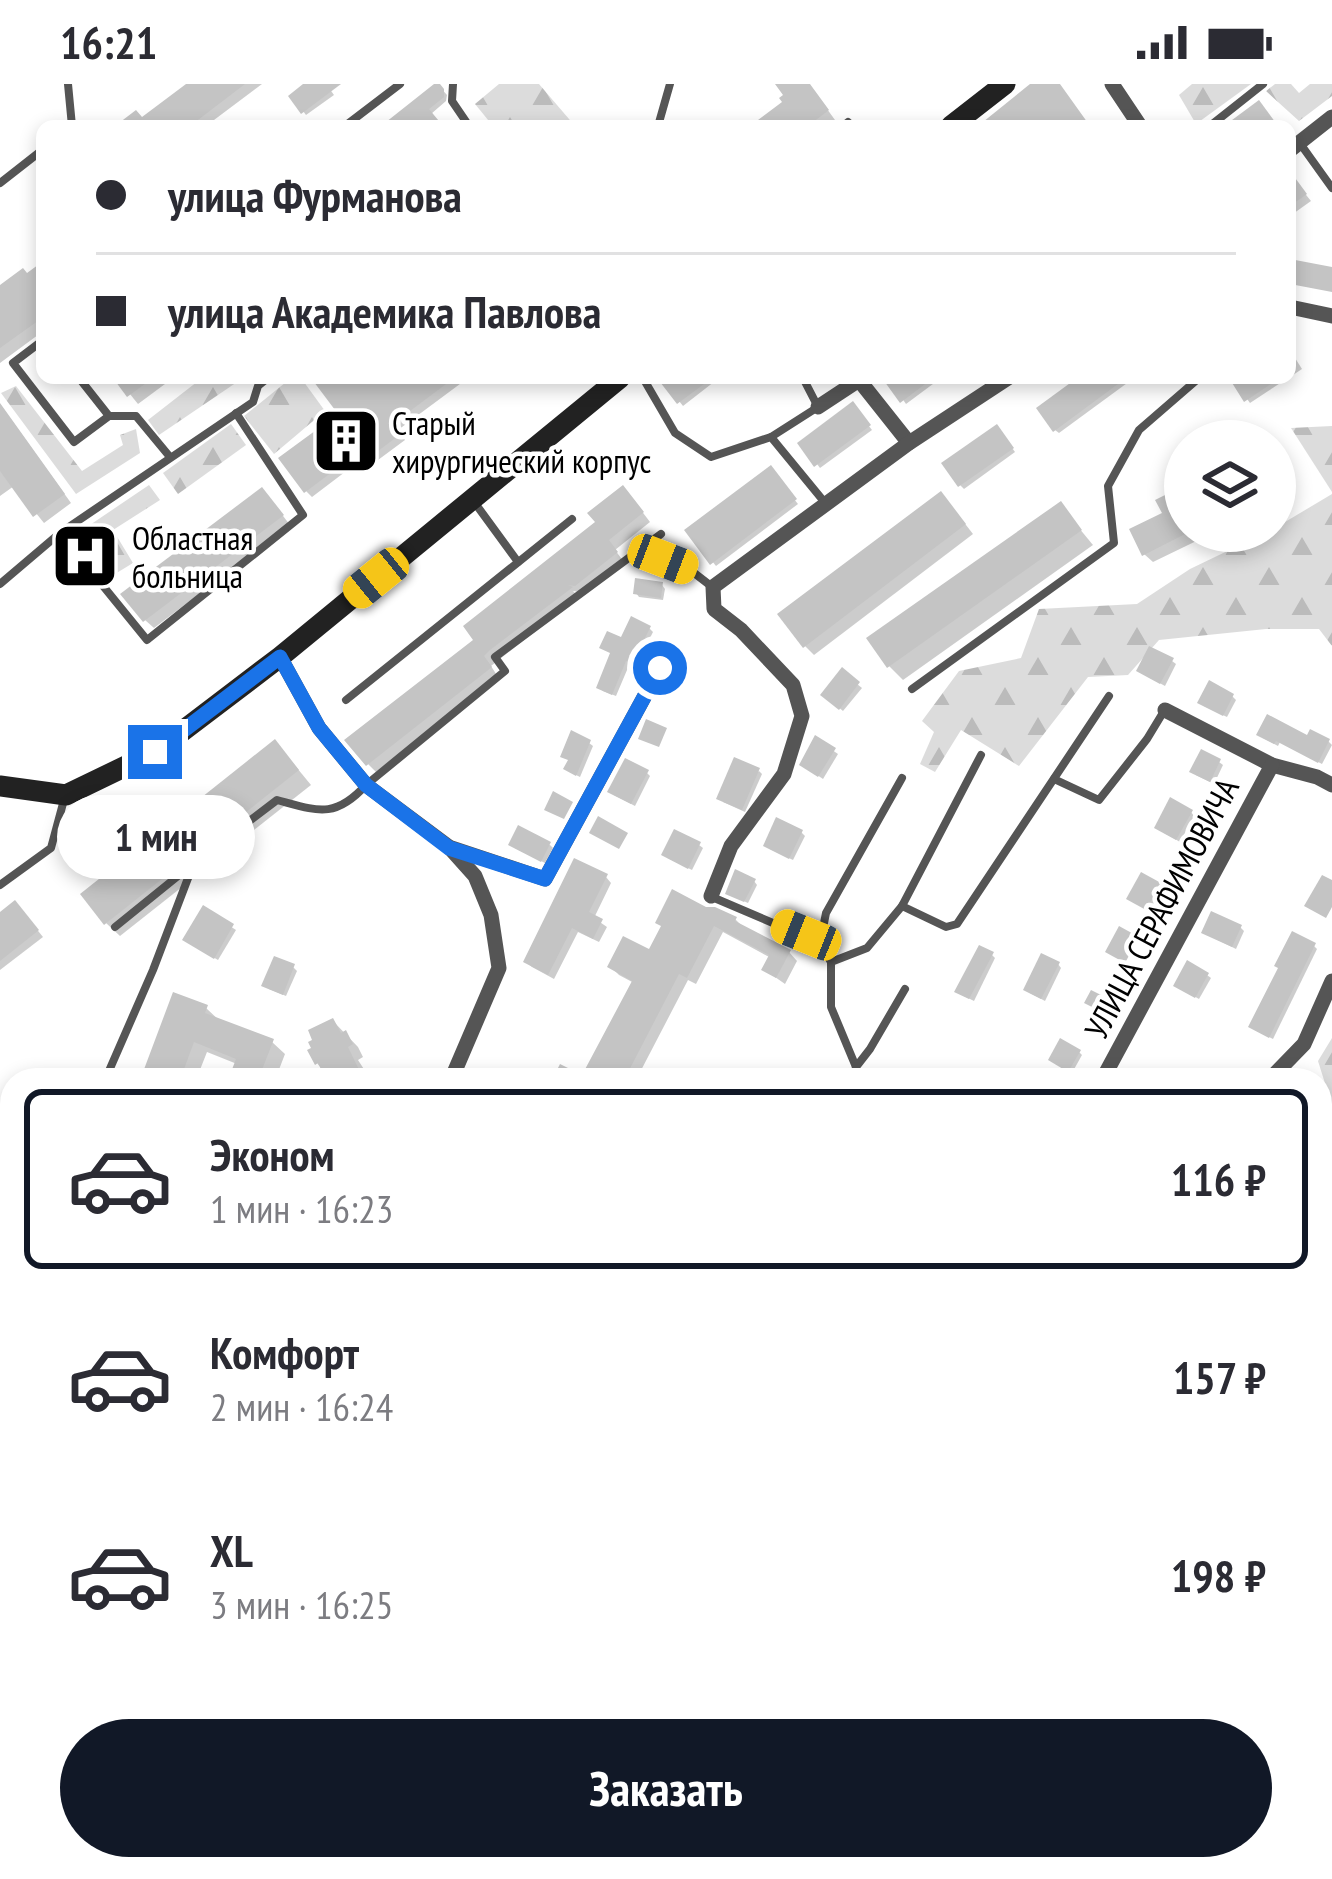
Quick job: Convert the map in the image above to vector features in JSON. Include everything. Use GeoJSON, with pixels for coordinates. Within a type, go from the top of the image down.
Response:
{"type":"FeatureCollection","features":[{"type":"Feature","properties":{"kind":"street"},"geometry":{"type":"LineString","coordinates":[[959,120],[1005,84]]}},
{"type":"Feature","properties":{"kind":"street"},"geometry":{"type":"LineString","coordinates":[[1112,84],[1136,120]]}},
{"type":"Feature","properties":{"kind":"street"},"geometry":{"type":"LineString","coordinates":[[1296,145],[1332,117]]}},
{"type":"Feature","properties":{"kind":"street"},"geometry":{"type":"LineString","coordinates":[[1296,309],[1332,316]]}},
{"type":"Feature","properties":{"kind":"street"},"geometry":{"type":"LineString","coordinates":[[0,786],[65,795],[155,752],[280,657],[613,384]]}},
{"type":"Feature","properties":{"kind":"street"},"geometry":{"type":"LineString","coordinates":[[818,407],[852,384]]}},
{"type":"Feature","properties":{"kind":"street"},"geometry":{"type":"LineString","coordinates":[[864,384],[909,443]]}},
{"type":"Feature","properties":{"kind":"street"},"geometry":{"type":"LineString","coordinates":[[711,896],[731,847],[784,774],[802,716],[793,685],[714,609],[712,587],[998,384]]}},
{"type":"Feature","properties":{"kind":"street"},"geometry":{"type":"LineString","coordinates":[[280,657],[319,728],[366,785],[449,848],[475,877],[491,915],[499,968],[456,1068]]}},
{"type":"Feature","properties":{"kind":"street"},"geometry":{"type":"LineString","coordinates":[[449,848],[545,879],[660,668]]}},
{"type":"Feature","properties":{"kind":"street"},"geometry":{"type":"LineString","coordinates":[[1165,710],[1272,765],[1332,785]]}},
{"type":"Feature","properties":{"kind":"street","name":"УЛИЦА СЕРАФИМОВИЧА"},"geometry":{"type":"LineString","coordinates":[[1108,1068],[1272,765]]}},
{"type":"Feature","properties":{"kind":"street"},"geometry":{"type":"LineString","coordinates":[[1281,1068],[1304,1044],[1332,981]]}},
{"type":"Feature","properties":{"kind":"lane"},"geometry":{"type":"LineString","coordinates":[[68,84],[71,120]]}},
{"type":"Feature","properties":{"kind":"lane"},"geometry":{"type":"LineString","coordinates":[[353,120],[400,84]]}},
{"type":"Feature","properties":{"kind":"lane"},"geometry":{"type":"LineString","coordinates":[[453,84],[452,101],[465,120]]}},
{"type":"Feature","properties":{"kind":"lane"},"geometry":{"type":"LineString","coordinates":[[659,120],[670,84]]}},
{"type":"Feature","properties":{"kind":"lane"},"geometry":{"type":"LineString","coordinates":[[1218,120],[1263,84]]}},
{"type":"Feature","properties":{"kind":"lane"},"geometry":{"type":"LineString","coordinates":[[1296,147],[1332,188]]}},
{"type":"Feature","properties":{"kind":"lane"},"geometry":{"type":"LineString","coordinates":[[0,183],[36,155]]}},
{"type":"Feature","properties":{"kind":"lane"},"geometry":{"type":"LineString","coordinates":[[36,346],[13,363],[74,442],[109,416],[136,416],[170,457]]}},
{"type":"Feature","properties":{"kind":"lane"},"geometry":{"type":"LineString","coordinates":[[84,384],[109,416]]}},
{"type":"Feature","properties":{"kind":"lane"},"geometry":{"type":"LineString","coordinates":[[0,584],[61,533],[253,402],[256,384]]}},
{"type":"Feature","properties":{"kind":"lane"},"geometry":{"type":"LineString","coordinates":[[646,384],[675,433],[711,457],[771,437],[818,407],[805,384]]}},
{"type":"Feature","properties":{"kind":"lane"},"geometry":{"type":"LineString","coordinates":[[913,689],[1114,542],[1108,486],[1139,430],[1191,384]]}},
{"type":"Feature","properties":{"kind":"lane"},"geometry":{"type":"LineString","coordinates":[[61,533],[147,640],[303,515],[236,413]]}},
{"type":"Feature","properties":{"kind":"lane"},"geometry":{"type":"LineString","coordinates":[[771,437],[827,505]]}},
{"type":"Feature","properties":{"kind":"lane"},"geometry":{"type":"LineString","coordinates":[[471,498],[518,562]]}},
{"type":"Feature","properties":{"kind":"lane"},"geometry":{"type":"LineString","coordinates":[[346,700],[572,519]]}},
{"type":"Feature","properties":{"kind":"lane"},"geometry":{"type":"LineString","coordinates":[[115,927],[277,800],[316,810],[336,809],[352,801],[505,671],[495,657],[661,534]]}},
{"type":"Feature","properties":{"kind":"lane"},"geometry":{"type":"LineString","coordinates":[[638,549],[688,569],[712,587]]}},
{"type":"Feature","properties":{"kind":"lane"},"geometry":{"type":"LineString","coordinates":[[902,907],[946,927],[958,924],[1109,696]]}},
{"type":"Feature","properties":{"kind":"lane"},"geometry":{"type":"LineString","coordinates":[[1054,779],[1099,800],[1165,710]]}},
{"type":"Feature","properties":{"kind":"lane"},"geometry":{"type":"LineString","coordinates":[[832,962],[867,948],[902,907],[981,755]]}},
{"type":"Feature","properties":{"kind":"lane"},"geometry":{"type":"LineString","coordinates":[[820,943],[826,913],[902,778]]}},
{"type":"Feature","properties":{"kind":"lane"},"geometry":{"type":"LineString","coordinates":[[0,885],[51,848],[65,795]]}},
{"type":"Feature","properties":{"kind":"lane"},"geometry":{"type":"LineString","coordinates":[[110,1068],[194,862]]}},
{"type":"Feature","properties":{"kind":"lane"},"geometry":{"type":"LineString","coordinates":[[711,896],[820,943],[832,962],[831,1007],[856,1067],[905,989]]}},
{"type":"Feature","properties":{"kind":"green space"},"geometry":{"type":"Polygon","coordinates":[[[499,84],[539,84],[570,120],[488,120],[475,104],[499,84]]]}},
{"type":"Feature","properties":{"kind":"green space"},"geometry":{"type":"Polygon","coordinates":[[[1192,84],[1251,84],[1202,120],[1194,120],[1179,95],[1192,84]]]}},
{"type":"Feature","properties":{"kind":"green space"},"geometry":{"type":"Polygon","coordinates":[[[1275,84],[1291,84],[1299,93],[1310,84],[1332,84],[1332,96],[1299,121],[1266,91],[1275,84]]]}},
{"type":"Feature","properties":{"kind":"green space"},"geometry":{"type":"Polygon","coordinates":[[[194,384],[234,384],[159,435],[148,420],[194,384]]]}},
{"type":"Feature","properties":{"kind":"green space"},"geometry":{"type":"Polygon","coordinates":[[[284,384],[305,384],[325,411],[274,454],[244,416],[284,384]]]}},
{"type":"Feature","properties":{"kind":"green space"},"geometry":{"type":"Polygon","coordinates":[[[16,386],[82,471],[123,445],[120,435],[136,429],[140,453],[76,494],[1,393],[16,386]]]}},
{"type":"Feature","properties":{"kind":"green space"},"geometry":{"type":"Polygon","coordinates":[[[231,424],[246,445],[178,494],[163,473],[231,424]]]}},
{"type":"Feature","properties":{"kind":"green space"},"geometry":{"type":"Polygon","coordinates":[[[1332,426],[1332,492],[1296,436],[1296,428],[1332,426]]]}},
{"type":"Feature","properties":{"kind":"green space"},"geometry":{"type":"Polygon","coordinates":[[[149,485],[160,500],[113,530],[133,563],[110,577],[81,531],[149,485]]]}},
{"type":"Feature","properties":{"kind":"green space"},"geometry":{"type":"Polygon","coordinates":[[[1332,494],[1332,646],[1319,629],[1266,629],[1159,640],[1128,675],[1088,677],[1019,766],[961,730],[935,772],[920,764],[934,732],[922,721],[959,671],[1021,658],[1039,609],[1137,604],[1225,552],[1296,552],[1296,515],[1332,494]]]}},
{"type":"Feature","properties":{"kind":"green space"},"geometry":{"type":"Polygon","coordinates":[[[1332,1038],[1332,1068],[1320,1068],[1318,1061],[1332,1038]]]}},
{"type":"Feature","properties":{"kind":"building"},"geometry":{"type":"Polygon","coordinates":[[[186,84],[245,84],[198,120],[123,120],[136,110],[142,117],[186,84]]]}},
{"type":"Feature","properties":{"kind":"building"},"geometry":{"type":"Polygon","coordinates":[[[303,84],[341,84],[301,114],[288,96],[303,84]]]}},
{"type":"Feature","properties":{"kind":"building"},"geometry":{"type":"Polygon","coordinates":[[[434,84],[444,89],[444,97],[429,109],[438,120],[389,120],[434,84]]]}},
{"type":"Feature","properties":{"kind":"building"},"geometry":{"type":"Polygon","coordinates":[[[775,84],[810,84],[829,110],[816,120],[758,120],[782,102],[775,84]]]}},
{"type":"Feature","properties":{"kind":"building"},"geometry":{"type":"Polygon","coordinates":[[[1030,84],[1060,84],[1086,120],[985,120],[1030,84]]]}},
{"type":"Feature","properties":{"kind":"building"},"geometry":{"type":"Polygon","coordinates":[[[1259,100],[1274,120],[1232,120],[1259,100]]]}},
{"type":"Feature","properties":{"kind":"building"},"geometry":{"type":"Polygon","coordinates":[[[1296,179],[1307,194],[1296,202],[1296,179]]]}},
{"type":"Feature","properties":{"kind":"building"},"geometry":{"type":"Polygon","coordinates":[[[1296,260],[1332,267],[1332,292],[1296,285],[1296,260]]]}},
{"type":"Feature","properties":{"kind":"building"},"geometry":{"type":"Polygon","coordinates":[[[36,266],[36,322],[0,348],[0,285],[23,268],[27,273],[36,266]]]}},
{"type":"Feature","properties":{"kind":"building"},"geometry":{"type":"Polygon","coordinates":[[[117,384],[145,384],[127,397],[117,384]]]}},
{"type":"Feature","properties":{"kind":"building","name":"Старый хирургический корпус"},"geometry":{"type":"Polygon","coordinates":[[[316,384],[446,384],[394,423],[402,433],[370,457],[364,448],[304,493],[278,458],[338,414],[316,384]]]}},
{"type":"Feature","properties":{"kind":"building"},"geometry":{"type":"Polygon","coordinates":[[[662,384],[704,384],[677,404],[662,384]]]}},
{"type":"Feature","properties":{"kind":"building"},"geometry":{"type":"Polygon","coordinates":[[[886,384],[925,384],[900,403],[886,384]]]}},
{"type":"Feature","properties":{"kind":"building"},"geometry":{"type":"Polygon","coordinates":[[[1069,384],[1118,384],[1053,432],[1036,408],[1069,384]]]}},
{"type":"Feature","properties":{"kind":"building"},"geometry":{"type":"Polygon","coordinates":[[[1233,384],[1271,384],[1244,402],[1233,384]]]}},
{"type":"Feature","properties":{"kind":"building"},"geometry":{"type":"Polygon","coordinates":[[[853,401],[871,425],[814,467],[797,443],[853,401]]]}},
{"type":"Feature","properties":{"kind":"building"},"geometry":{"type":"Polygon","coordinates":[[[0,403],[65,494],[33,517],[0,471],[0,403]]]}},
{"type":"Feature","properties":{"kind":"building"},"geometry":{"type":"Polygon","coordinates":[[[997,424],[1014,448],[958,487],[941,463],[997,424]]]}},
{"type":"Feature","properties":{"kind":"building"},"geometry":{"type":"Polygon","coordinates":[[[771,465],[797,499],[710,565],[684,530],[771,465]]]}},
{"type":"Feature","properties":{"kind":"building"},"geometry":{"type":"Polygon","coordinates":[[[623,485],[644,512],[609,540],[618,552],[575,586],[568,585],[573,587],[490,650],[484,656],[492,667],[366,766],[344,740],[473,640],[463,626],[595,522],[587,513],[623,485]]]}},
{"type":"Feature","properties":{"kind":"building"},"geometry":{"type":"Polygon","coordinates":[[[262,487],[284,515],[143,622],[120,594],[262,487]]]}},
{"type":"Feature","properties":{"kind":"building"},"geometry":{"type":"Polygon","coordinates":[[[941,491],[966,524],[803,648],[777,614],[941,491]]]}},
{"type":"Feature","properties":{"kind":"building"},"geometry":{"type":"Polygon","coordinates":[[[1164,496],[1164,545],[1142,556],[1129,529],[1162,513],[1155,500],[1164,496]]]}},
{"type":"Feature","properties":{"kind":"building"},"geometry":{"type":"Polygon","coordinates":[[[1061,501],[1082,530],[887,668],[866,638],[1061,501]]]}},
{"type":"Feature","properties":{"kind":"building"},"geometry":{"type":"Polygon","coordinates":[[[635,578],[663,582],[661,598],[633,594],[635,578]]]}},
{"type":"Feature","properties":{"kind":"building"},"geometry":{"type":"Polygon","coordinates":[[[631,616],[651,626],[632,664],[626,661],[612,695],[596,688],[610,653],[599,648],[607,631],[621,637],[631,616]]]}},
{"type":"Feature","properties":{"kind":"building"},"geometry":{"type":"Polygon","coordinates":[[[1149,646],[1174,658],[1160,684],[1136,671],[1149,646]]]}},
{"type":"Feature","properties":{"kind":"building"},"geometry":{"type":"Polygon","coordinates":[[[842,667],[860,682],[839,710],[820,695],[842,667]]]}},
{"type":"Feature","properties":{"kind":"building"},"geometry":{"type":"Polygon","coordinates":[[[1209,680],[1234,694],[1223,716],[1197,703],[1209,680]]]}},
{"type":"Feature","properties":{"kind":"building"},"geometry":{"type":"Polygon","coordinates":[[[1267,714],[1307,735],[1310,729],[1330,739],[1318,763],[1256,735],[1267,714]]]}},
{"type":"Feature","properties":{"kind":"building"},"geometry":{"type":"Polygon","coordinates":[[[646,719],[667,728],[659,747],[638,739],[646,719]]]}},
{"type":"Feature","properties":{"kind":"building"},"geometry":{"type":"Polygon","coordinates":[[[571,730],[591,740],[576,776],[563,769],[568,760],[560,757],[571,730]]]}},
{"type":"Feature","properties":{"kind":"building"},"geometry":{"type":"Polygon","coordinates":[[[815,735],[836,748],[818,777],[799,765],[815,735]]]}},
{"type":"Feature","properties":{"kind":"building"},"geometry":{"type":"Polygon","coordinates":[[[275,739],[299,770],[104,925],[80,894],[275,739]]]}},
{"type":"Feature","properties":{"kind":"building"},"geometry":{"type":"Polygon","coordinates":[[[1201,749],[1221,759],[1210,782],[1189,772],[1201,749]]]}},
{"type":"Feature","properties":{"kind":"building"},"geometry":{"type":"Polygon","coordinates":[[[734,757],[760,768],[742,810],[716,799],[734,757]]]}},
{"type":"Feature","properties":{"kind":"building"},"geometry":{"type":"Polygon","coordinates":[[[625,758],[649,770],[631,804],[607,792],[625,758]]]}},
{"type":"Feature","properties":{"kind":"building"},"geometry":{"type":"Polygon","coordinates":[[[553,791],[573,802],[564,819],[544,810],[553,791]]]}},
{"type":"Feature","properties":{"kind":"building"},"geometry":{"type":"Polygon","coordinates":[[[1170,797],[1193,810],[1176,840],[1154,828],[1170,797]]]}},
{"type":"Feature","properties":{"kind":"building"},"geometry":{"type":"Polygon","coordinates":[[[598,816],[628,833],[619,849],[589,833],[598,816]]]}},
{"type":"Feature","properties":{"kind":"building"},"geometry":{"type":"Polygon","coordinates":[[[776,817],[803,830],[789,859],[763,846],[776,817]]]}},
{"type":"Feature","properties":{"kind":"building"},"geometry":{"type":"Polygon","coordinates":[[[518,825],[551,842],[541,862],[508,845],[518,825]]]}},
{"type":"Feature","properties":{"kind":"building"},"geometry":{"type":"Polygon","coordinates":[[[674,829],[701,842],[688,869],[661,855],[674,829]]]}},
{"type":"Feature","properties":{"kind":"building"},"geometry":{"type":"Polygon","coordinates":[[[574,858],[608,874],[589,912],[603,919],[593,939],[572,928],[548,975],[523,962],[574,858]]]}},
{"type":"Feature","properties":{"kind":"building"},"geometry":{"type":"Polygon","coordinates":[[[735,869],[756,879],[744,902],[725,894],[735,869]]]}},
{"type":"Feature","properties":{"kind":"building"},"geometry":{"type":"Polygon","coordinates":[[[1141,872],[1161,883],[1146,910],[1126,899],[1141,872]]]}},
{"type":"Feature","properties":{"kind":"building"},"geometry":{"type":"Polygon","coordinates":[[[1322,875],[1332,880],[1332,907],[1326,918],[1304,906],[1322,875]]]}},
{"type":"Feature","properties":{"kind":"building"},"geometry":{"type":"Polygon","coordinates":[[[672,889],[737,917],[735,921],[791,950],[776,978],[761,970],[769,955],[714,926],[687,978],[679,974],[630,1068],[586,1068],[632,981],[607,967],[623,936],[649,949],[661,926],[655,923],[672,889]]]}},
{"type":"Feature","properties":{"kind":"building"},"geometry":{"type":"Polygon","coordinates":[[[15,900],[39,930],[0,961],[0,912],[15,900]]]}},
{"type":"Feature","properties":{"kind":"building"},"geometry":{"type":"Polygon","coordinates":[[[203,905],[234,924],[214,959],[182,940],[203,905]]]}},
{"type":"Feature","properties":{"kind":"building"},"geometry":{"type":"Polygon","coordinates":[[[1211,911],[1242,925],[1232,947],[1201,933],[1211,911]]]}},
{"type":"Feature","properties":{"kind":"building"},"geometry":{"type":"Polygon","coordinates":[[[1119,926],[1139,937],[1125,963],[1105,952],[1119,926]]]}},
{"type":"Feature","properties":{"kind":"building"},"geometry":{"type":"Polygon","coordinates":[[[1292,931],[1316,943],[1269,1038],[1248,1027],[1292,931]]]}},
{"type":"Feature","properties":{"kind":"building"},"geometry":{"type":"Polygon","coordinates":[[[979,945],[994,952],[969,999],[954,992],[979,945]]]}},
{"type":"Feature","properties":{"kind":"building"},"geometry":{"type":"Polygon","coordinates":[[[1041,953],[1060,962],[1041,999],[1023,990],[1041,953]]]}},
{"type":"Feature","properties":{"kind":"building"},"geometry":{"type":"Polygon","coordinates":[[[274,956],[295,964],[283,995],[261,986],[274,956]]]}},
{"type":"Feature","properties":{"kind":"building"},"geometry":{"type":"Polygon","coordinates":[[[1187,960],[1209,973],[1195,998],[1173,986],[1187,960]]]}},
{"type":"Feature","properties":{"kind":"building"},"geometry":{"type":"Polygon","coordinates":[[[1091,990],[1111,1000],[1104,1013],[1084,1003],[1091,990]]]}},
{"type":"Feature","properties":{"kind":"building"},"geometry":{"type":"Polygon","coordinates":[[[173,992],[208,1005],[205,1013],[274,1039],[263,1068],[233,1068],[236,1059],[194,1042],[184,1068],[144,1068],[173,992]]]}},
{"type":"Feature","properties":{"kind":"building"},"geometry":{"type":"Polygon","coordinates":[[[333,1018],[341,1033],[346,1030],[358,1068],[315,1065],[307,1050],[312,1040],[308,1030],[333,1018]]]}},
{"type":"Feature","properties":{"kind":"building"},"geometry":{"type":"Polygon","coordinates":[[[1060,1038],[1081,1050],[1070,1068],[1048,1060],[1060,1038]]]}},
{"type":"Feature","properties":{"kind":"place","name":"Старый хирургический корпус"},"geometry":{"type":"Point","coordinates":[346,441]}},
{"type":"Feature","properties":{"kind":"place","name":"Областная больница"},"geometry":{"type":"Point","coordinates":[85,556]}},
{"type":"Feature","properties":{"kind":"route"},"geometry":{"type":"LineString","coordinates":[[155,752],[280,657],[319,728],[366,785],[449,848],[545,879],[660,668]]}}]}
